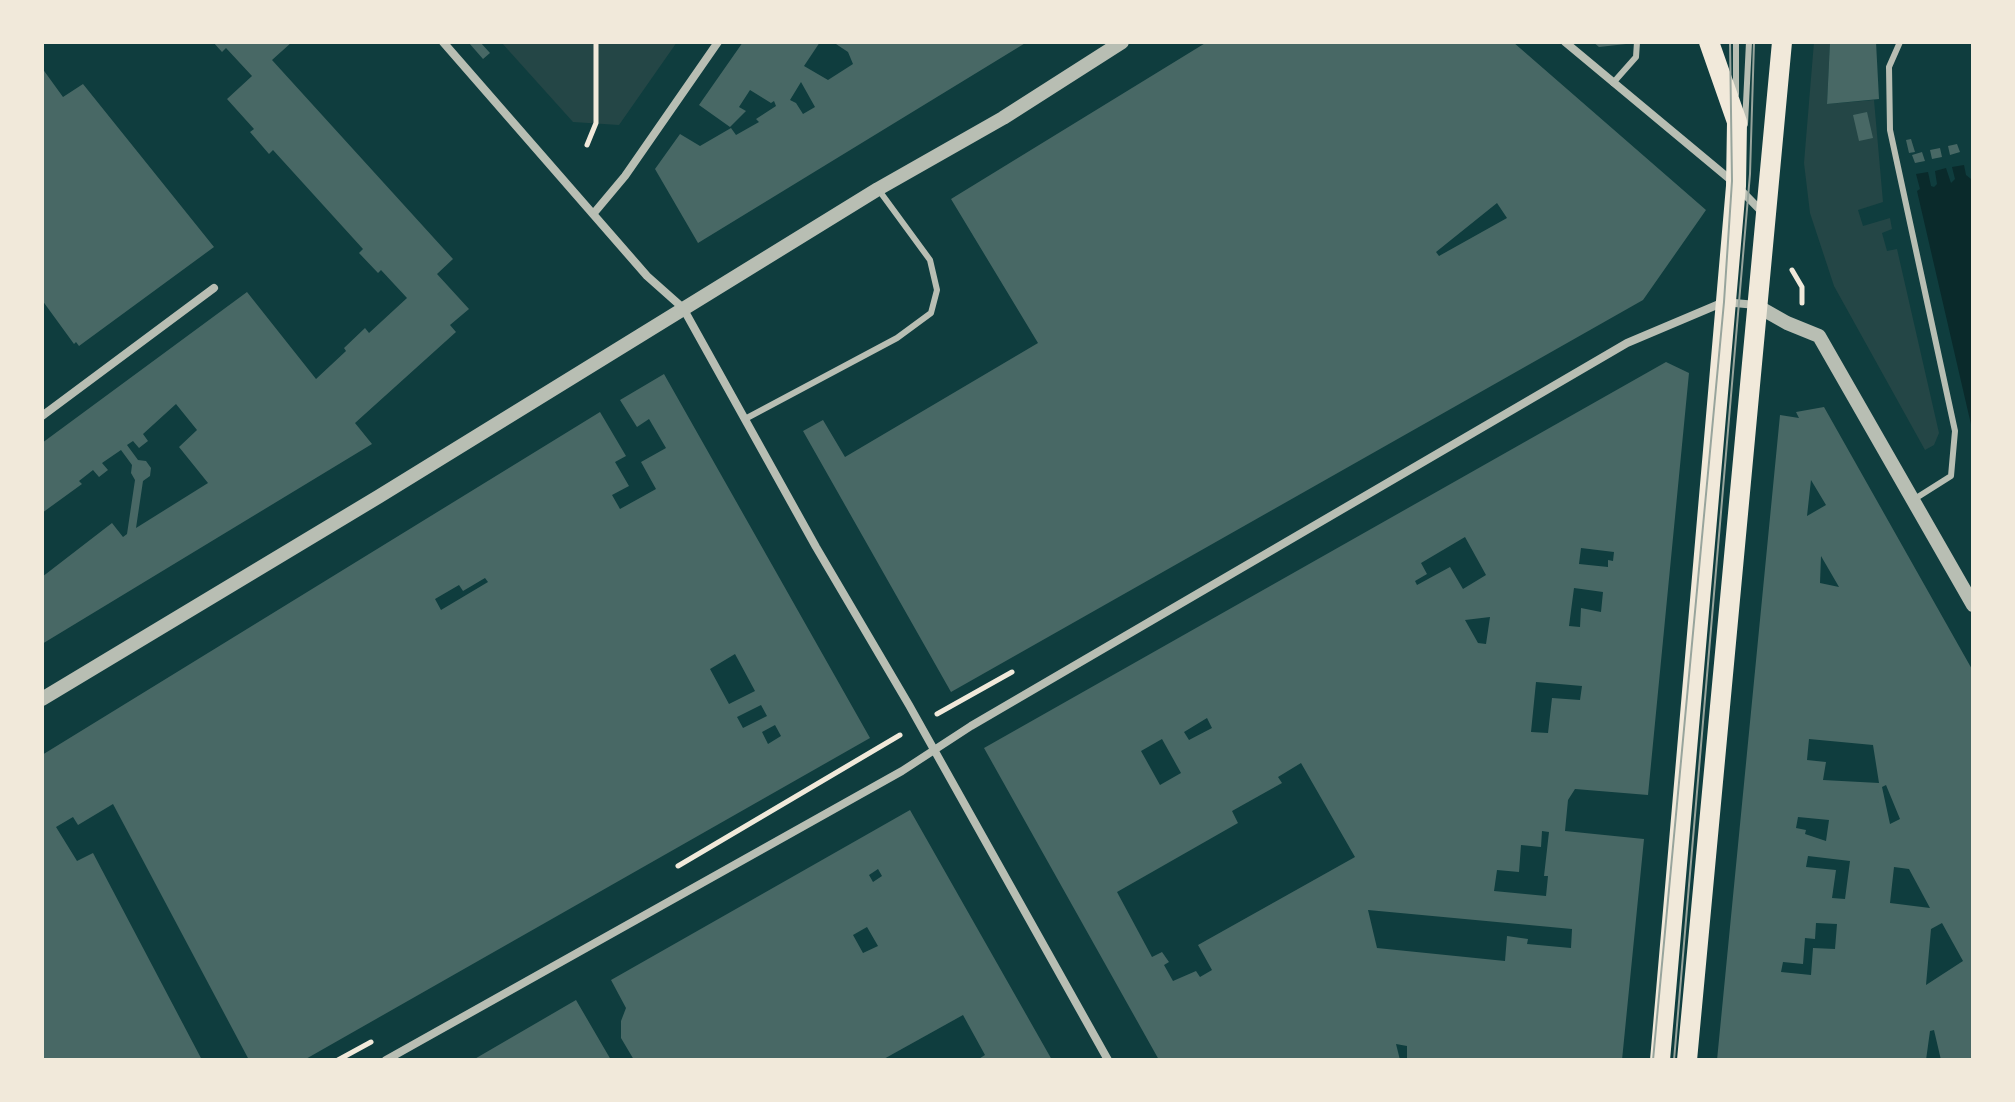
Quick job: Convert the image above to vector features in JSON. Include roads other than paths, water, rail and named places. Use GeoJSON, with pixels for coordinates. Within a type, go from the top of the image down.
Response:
{"type":"FeatureCollection","features":[{"type":"Feature","properties":{"kind":"main road"},"geometry":{"type":"LineString","coordinates":[[1660,1060],[1739,188],[1737,122],[1709,42]]}},
{"type":"Feature","properties":{"kind":"main road"},"geometry":{"type":"LineString","coordinates":[[1687,1060],[1782,42]]}},
{"type":"Feature","properties":{"kind":"street"},"geometry":{"type":"LineString","coordinates":[[443,42],[647,276],[683,308],[1108,1060]]}},
{"type":"Feature","properties":{"kind":"street"},"geometry":{"type":"LineString","coordinates":[[594,213],[625,176],[718,42]]}},
{"type":"Feature","properties":{"kind":"street"},"geometry":{"type":"LineString","coordinates":[[42,699],[378,497],[878,189],[1003,118],[1122,42]]}},
{"type":"Feature","properties":{"kind":"street"},"geometry":{"type":"LineString","coordinates":[[1565,42],[1739,188],[1766,216]]}},
{"type":"Feature","properties":{"kind":"street"},"geometry":{"type":"LineString","coordinates":[[42,416],[214,288]]}},
{"type":"Feature","properties":{"kind":"street"},"geometry":{"type":"LineString","coordinates":[[386,1060],[933,750],[1627,343],[1694,313],[1728,302],[1757,306],[1819,336],[1973,605]]}},
{"type":"Feature","properties":{"kind":"lane"},"geometry":{"type":"LineString","coordinates":[[1613,83],[1636,57],[1637,42]]}},
{"type":"Feature","properties":{"kind":"lane"},"geometry":{"type":"LineString","coordinates":[[1736,42],[1737,122]]}},
{"type":"Feature","properties":{"kind":"lane"},"geometry":{"type":"LineString","coordinates":[[1739,188],[1749,42]]}},
{"type":"Feature","properties":{"kind":"lane"},"geometry":{"type":"LineString","coordinates":[[1900,42],[1889,67],[1890,130],[1955,431],[1951,476],[1913,500]]}},
{"type":"Feature","properties":{"kind":"lane"},"geometry":{"type":"LineString","coordinates":[[745,419],[897,338],[931,313],[937,290],[930,260],[878,189]]}},
{"type":"Feature","properties":{"kind":"tram line"},"geometry":{"type":"LineString","coordinates":[[1653,1060],[1724,302],[1732,181],[1730,42]]}},
{"type":"Feature","properties":{"kind":"tram line"},"geometry":{"type":"LineString","coordinates":[[1674,1060],[1750,174],[1754,42]]}}]}
